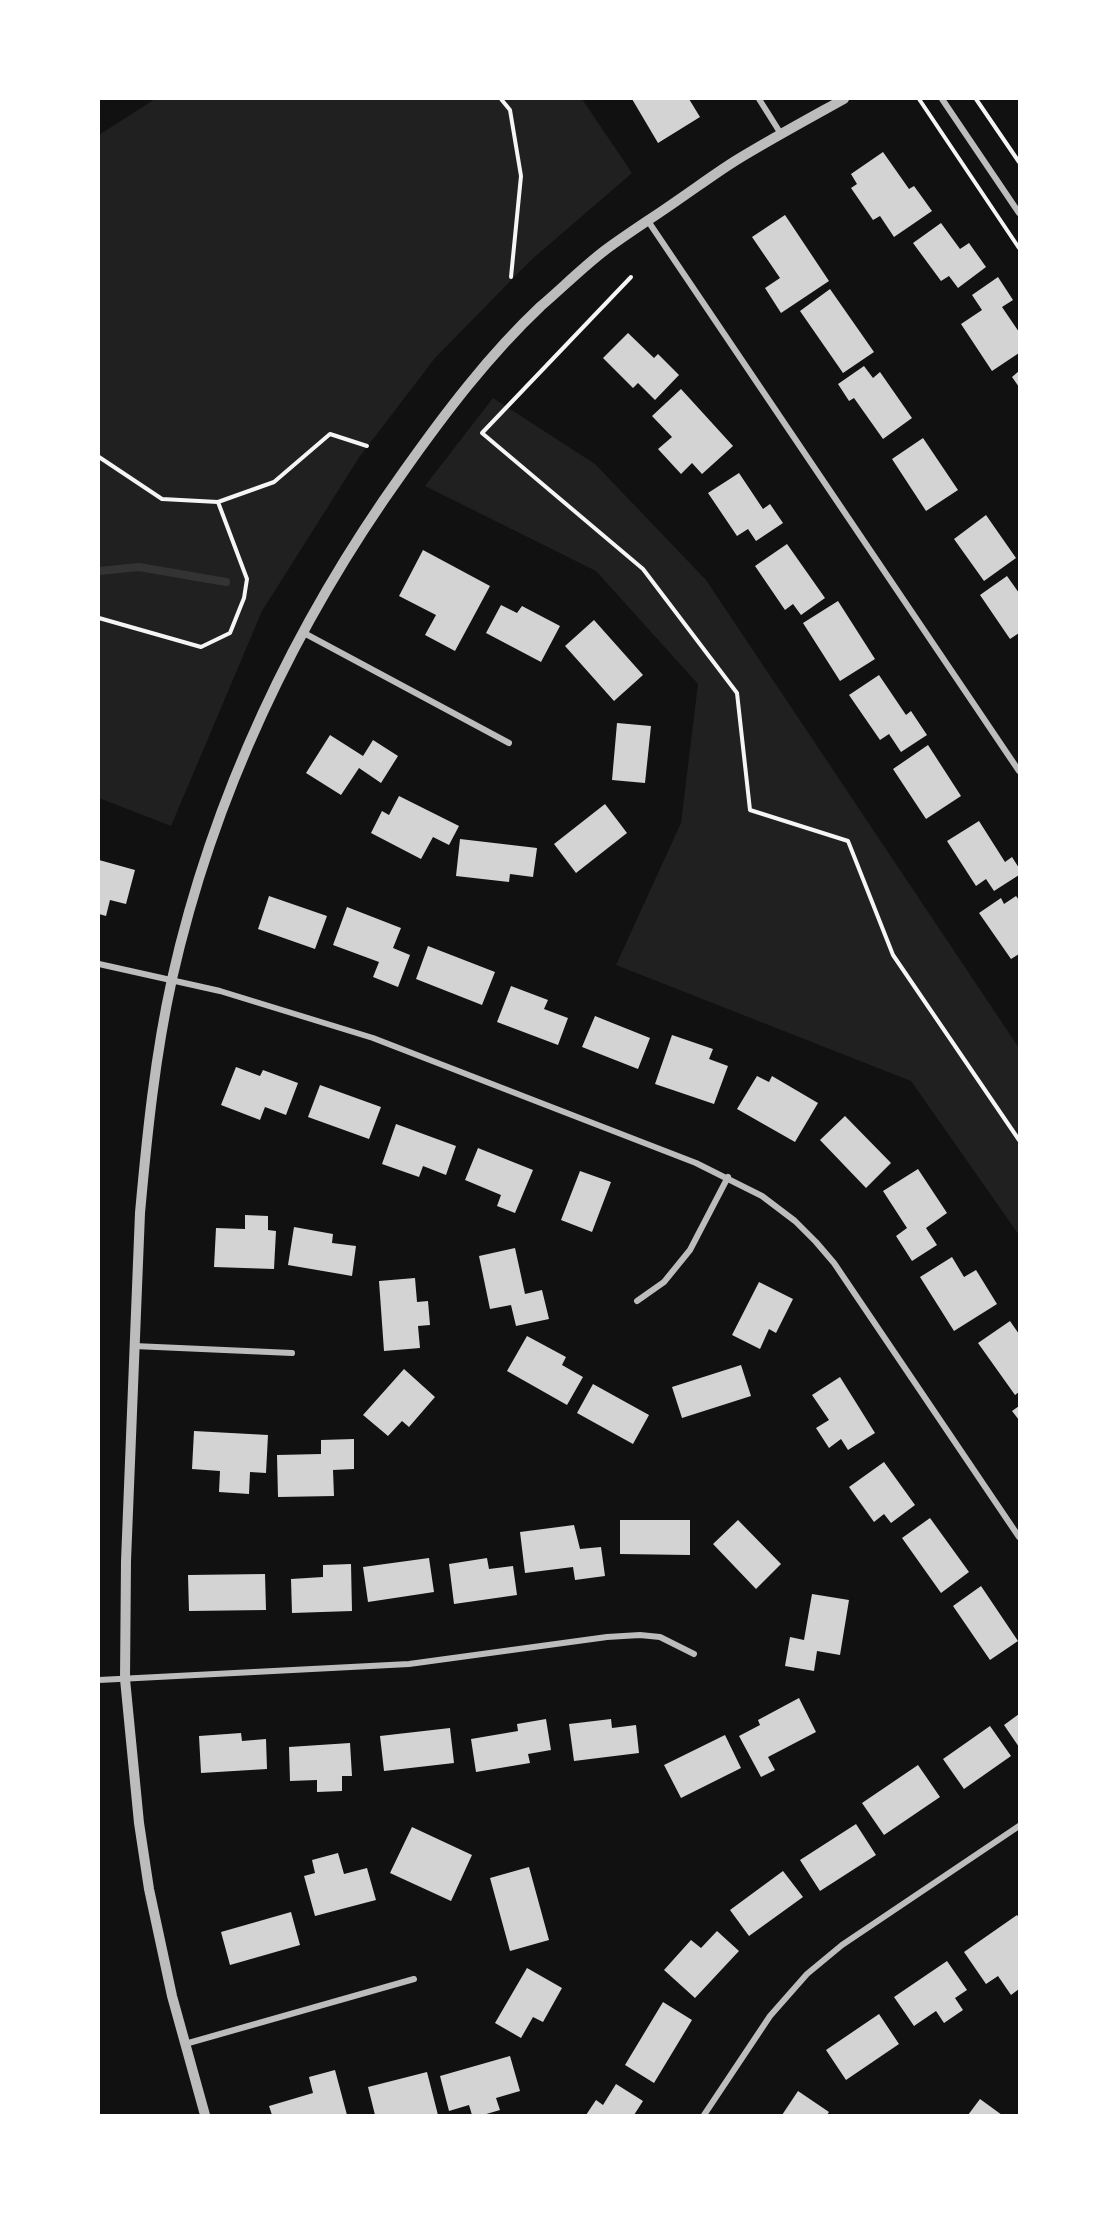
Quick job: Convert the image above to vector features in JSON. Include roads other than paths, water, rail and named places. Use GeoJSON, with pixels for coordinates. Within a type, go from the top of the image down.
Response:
{"type":"FeatureCollection","features":[{"type":"Feature","properties":{"kind":"street"},"geometry":{"type":"LineString","coordinates":[[759,99],[782,134]]}},
{"type":"Feature","properties":{"kind":"street"},"geometry":{"type":"LineString","coordinates":[[205,2115],[172,1996],[149,1889],[139,1823],[125,1679],[126,1560],[144,1164],[155,1076],[172,980],[190,909],[231,787],[269,698],[334,576],[374,512],[440,420],[479,372],[539,308],[603,253],[733,162],[844,99]]}},
{"type":"Feature","properties":{"kind":"street"},"geometry":{"type":"LineString","coordinates":[[942,99],[1019,213]]}},
{"type":"Feature","properties":{"kind":"street"},"geometry":{"type":"LineString","coordinates":[[648,221],[1019,771]]}},
{"type":"Feature","properties":{"kind":"street"},"geometry":{"type":"LineString","coordinates":[[304,633],[509,743]]}},
{"type":"Feature","properties":{"kind":"street"},"geometry":{"type":"LineString","coordinates":[[99,964],[220,991],[373,1038],[696,1163],[762,1196],[795,1221],[834,1263],[1019,1537]]}},
{"type":"Feature","properties":{"kind":"street"},"geometry":{"type":"LineString","coordinates":[[637,1302],[664,1281],[690,1250],[728,1177]]}},
{"type":"Feature","properties":{"kind":"street"},"geometry":{"type":"LineString","coordinates":[[134,1346],[292,1353]]}},
{"type":"Feature","properties":{"kind":"street"},"geometry":{"type":"LineString","coordinates":[[99,1680],[409,1664],[607,1637],[640,1635],[660,1637],[694,1654]]}},
{"type":"Feature","properties":{"kind":"street"},"geometry":{"type":"LineString","coordinates":[[704,2115],[770,2016],[807,1974],[842,1945],[1019,1826]]}},
{"type":"Feature","properties":{"kind":"street"},"geometry":{"type":"LineString","coordinates":[[184,2044],[414,1979]]}},
{"type":"Feature","properties":{"kind":"waterway"},"geometry":{"type":"LineString","coordinates":[[99,571],[139,567],[226,582]]}}]}
